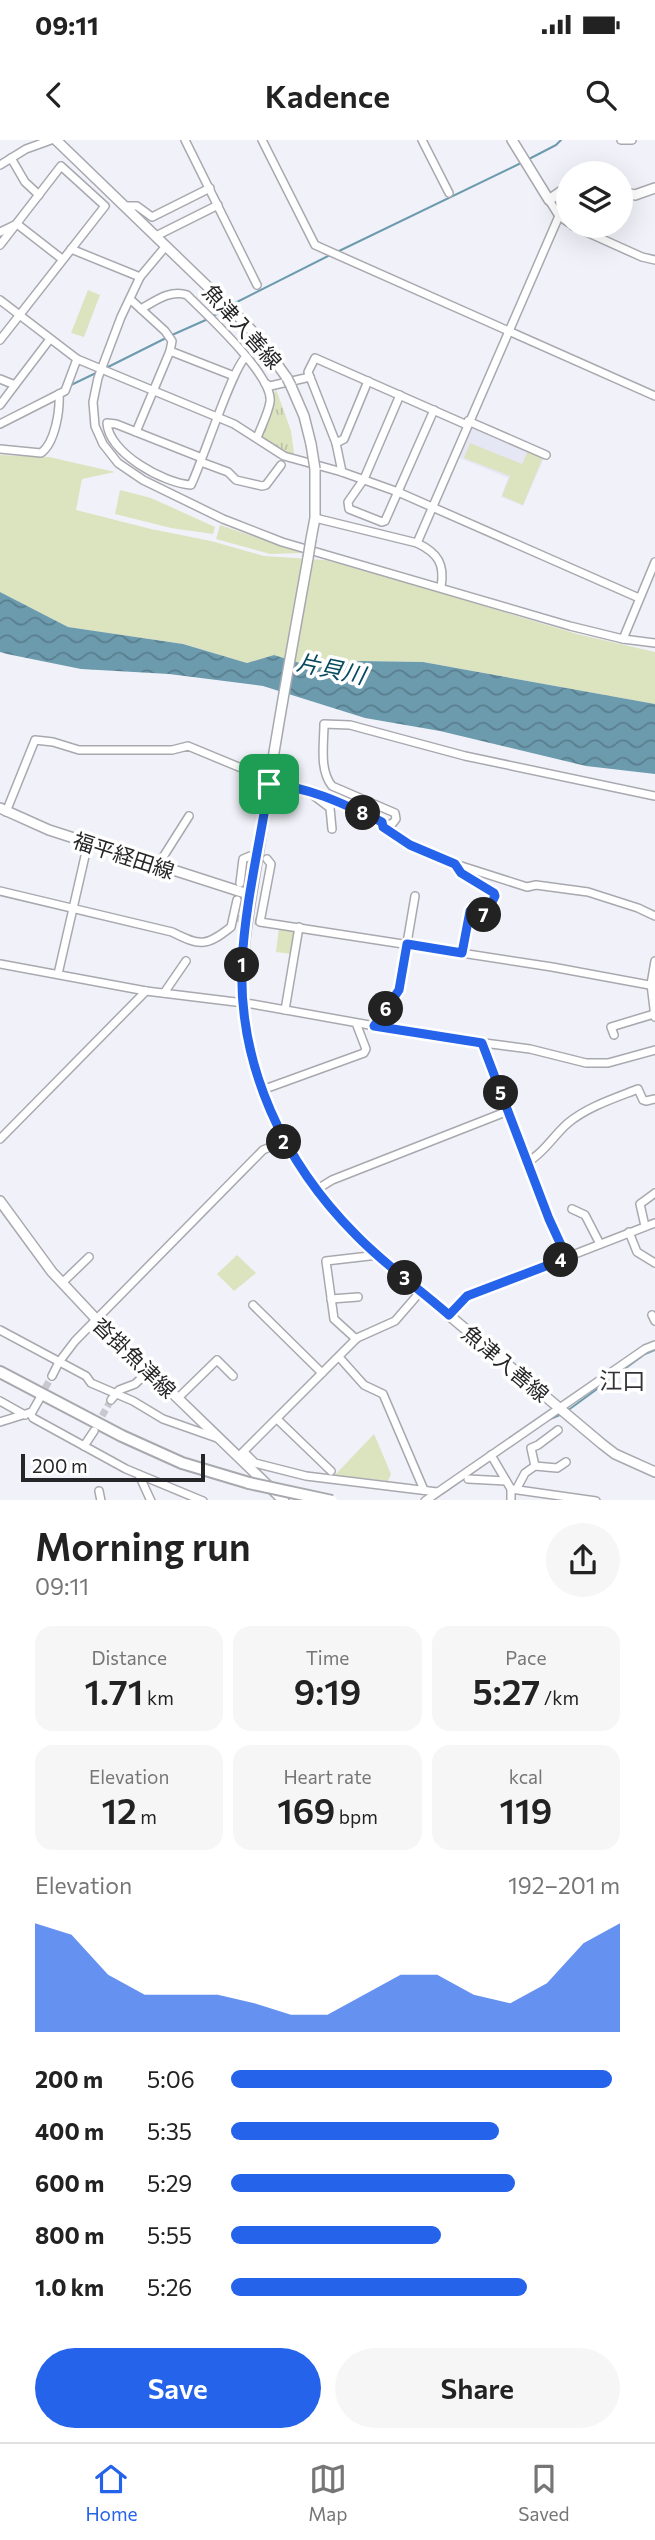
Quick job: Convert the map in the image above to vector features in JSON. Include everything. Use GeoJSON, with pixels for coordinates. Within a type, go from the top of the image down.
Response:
{"type":"FeatureCollection","features":[{"type":"Feature","properties":{"kind":"highway"},"geometry":{"type":"LineString","coordinates":[[0,1372],[134,1442],[182,1463],[248,1483],[332,1500]]}},
{"type":"Feature","properties":{"kind":"main road","name":"魚津入善線"},"geometry":{"type":"LineString","coordinates":[[53,140],[222,299],[263,344],[289,382],[311,444],[315,469],[315,519],[269,780],[242,963],[243,1004],[251,1055],[262,1090],[284,1141],[316,1190],[356,1236],[615,1454],[655,1472]]}},
{"type":"Feature","properties":{"kind":"main road"},"geometry":{"type":"LineString","coordinates":[[512,140],[549,200],[556,195]]}},
{"type":"Feature","properties":{"kind":"main road"},"geometry":{"type":"LineString","coordinates":[[633,195],[655,188]]}},
{"type":"Feature","properties":{"kind":"main road","name":"福平経田線"},"geometry":{"type":"LineString","coordinates":[[3,810],[30,823],[88,843],[251,895]]}},
{"type":"Feature","properties":{"kind":"main road","name":"沓掛魚津線"},"geometry":{"type":"LineString","coordinates":[[0,1201],[4,1214],[97,1321],[220,1439],[241,1455],[284,1500]]}},
{"type":"Feature","properties":{"kind":"street"},"geometry":{"type":"LineString","coordinates":[[0,165],[26,149],[53,140]]}},
{"type":"Feature","properties":{"kind":"street"},"geometry":{"type":"LineString","coordinates":[[186,140],[257,285]]}},
{"type":"Feature","properties":{"kind":"street"},"geometry":{"type":"LineString","coordinates":[[262,140],[315,245],[655,396]]}},
{"type":"Feature","properties":{"kind":"street"},"geometry":{"type":"LineString","coordinates":[[422,140],[449,193]]}},
{"type":"Feature","properties":{"kind":"street"},"geometry":{"type":"LineString","coordinates":[[621,140],[632,140]]}},
{"type":"Feature","properties":{"kind":"street"},"geometry":{"type":"LineString","coordinates":[[12,158],[25,182],[39,195]]}},
{"type":"Feature","properties":{"kind":"street"},"geometry":{"type":"LineString","coordinates":[[0,245],[61,166],[105,206],[0,340]]}},
{"type":"Feature","properties":{"kind":"street"},"geometry":{"type":"LineString","coordinates":[[124,206],[137,206],[152,217],[210,188]]}},
{"type":"Feature","properties":{"kind":"street"},"geometry":{"type":"LineString","coordinates":[[549,200],[556,211]]}},
{"type":"Feature","properties":{"kind":"street"},"geometry":{"type":"LineString","coordinates":[[156,236],[218,205]]}},
{"type":"Feature","properties":{"kind":"street"},"geometry":{"type":"LineString","coordinates":[[417,543],[556,223]]}},
{"type":"Feature","properties":{"kind":"street"},"geometry":{"type":"LineString","coordinates":[[0,232],[17,224]]}},
{"type":"Feature","properties":{"kind":"street"},"geometry":{"type":"LineString","coordinates":[[17,224],[62,258]]}},
{"type":"Feature","properties":{"kind":"street"},"geometry":{"type":"LineString","coordinates":[[601,238],[642,257],[655,260]]}},
{"type":"Feature","properties":{"kind":"street"},"geometry":{"type":"LineString","coordinates":[[166,246],[140,277],[100,370],[93,402],[95,426],[103,444],[118,463],[143,480],[251,531],[570,626],[623,639],[655,643]]}},
{"type":"Feature","properties":{"kind":"street"},"geometry":{"type":"LineString","coordinates":[[71,249],[140,277]]}},
{"type":"Feature","properties":{"kind":"street"},"geometry":{"type":"LineString","coordinates":[[141,309],[172,293],[187,296],[246,357],[269,390],[270,401],[257,438]]}},
{"type":"Feature","properties":{"kind":"street"},"geometry":{"type":"LineString","coordinates":[[130,299],[172,341],[136,432]]}},
{"type":"Feature","properties":{"kind":"street"},"geometry":{"type":"LineString","coordinates":[[0,300],[77,359],[234,424],[284,457],[342,472],[398,492],[639,598]]}},
{"type":"Feature","properties":{"kind":"street"},"geometry":{"type":"LineString","coordinates":[[0,405],[50,339]]}},
{"type":"Feature","properties":{"kind":"street"},"geometry":{"type":"LineString","coordinates":[[170,351],[234,376]]}},
{"type":"Feature","properties":{"kind":"street"},"geometry":{"type":"LineString","coordinates":[[246,357],[234,376],[219,419],[201,460],[191,485],[180,484],[124,455],[107,430],[107,423],[136,432],[201,460],[228,472],[236,480],[262,486],[266,485],[281,465]]}},
{"type":"Feature","properties":{"kind":"street"},"geometry":{"type":"LineString","coordinates":[[342,472],[337,443],[308,372],[315,358],[434,410],[546,454]]}},
{"type":"Feature","properties":{"kind":"street"},"geometry":{"type":"LineString","coordinates":[[0,424],[65,391],[77,359]]}},
{"type":"Feature","properties":{"kind":"street"},"geometry":{"type":"LineString","coordinates":[[264,383],[270,386],[310,377]]}},
{"type":"Feature","properties":{"kind":"street"},"geometry":{"type":"LineString","coordinates":[[0,379],[15,385]]}},
{"type":"Feature","properties":{"kind":"street"},"geometry":{"type":"LineString","coordinates":[[337,443],[344,439],[368,382]]}},
{"type":"Feature","properties":{"kind":"street"},"geometry":{"type":"LineString","coordinates":[[0,449],[41,453],[47,448],[60,407],[59,394]]}},
{"type":"Feature","properties":{"kind":"street"},"geometry":{"type":"LineString","coordinates":[[400,395],[363,479],[348,502],[349,509],[385,521],[434,410]]}},
{"type":"Feature","properties":{"kind":"street"},"geometry":{"type":"LineString","coordinates":[[315,519],[417,543],[430,549],[439,558],[444,573],[441,587]]}},
{"type":"Feature","properties":{"kind":"street"},"geometry":{"type":"LineString","coordinates":[[623,639],[655,562]]}},
{"type":"Feature","properties":{"kind":"street"},"geometry":{"type":"LineString","coordinates":[[309,792],[323,794],[388,825],[396,819],[395,813],[332,786],[328,781],[324,770],[324,724],[350,725],[465,756],[655,796]]}},
{"type":"Feature","properties":{"kind":"street"},"geometry":{"type":"LineString","coordinates":[[3,810],[35,740],[79,750],[173,750],[188,746],[269,780],[309,792],[330,808],[332,829]]}},
{"type":"Feature","properties":{"kind":"street"},"geometry":{"type":"LineString","coordinates":[[158,865],[189,816]]}},
{"type":"Feature","properties":{"kind":"street"},"geometry":{"type":"LineString","coordinates":[[382,822],[383,827],[395,838],[455,864],[527,887],[588,892],[655,916]]}},
{"type":"Feature","properties":{"kind":"street"},"geometry":{"type":"LineString","coordinates":[[58,974],[88,843]]}},
{"type":"Feature","properties":{"kind":"street"},"geometry":{"type":"LineString","coordinates":[[240,883],[243,859],[250,856]]}},
{"type":"Feature","properties":{"kind":"street"},"geometry":{"type":"LineString","coordinates":[[267,859],[271,863],[260,922],[653,985]]}},
{"type":"Feature","properties":{"kind":"street"},"geometry":{"type":"LineString","coordinates":[[455,864],[461,873],[495,896],[485,916],[472,909],[470,911],[462,953]]}},
{"type":"Feature","properties":{"kind":"street"},"geometry":{"type":"LineString","coordinates":[[0,891],[172,932],[194,943],[206,942],[231,927],[237,900]]}},
{"type":"Feature","properties":{"kind":"street"},"geometry":{"type":"LineString","coordinates":[[374,1026],[399,990],[415,896]]}},
{"type":"Feature","properties":{"kind":"street"},"geometry":{"type":"LineString","coordinates":[[285,1010],[299,927]]}},
{"type":"Feature","properties":{"kind":"street"},"geometry":{"type":"LineString","coordinates":[[164,993],[186,961]]}},
{"type":"Feature","properties":{"kind":"street"},"geometry":{"type":"LineString","coordinates":[[614,1035],[611,1027],[654,1015],[655,961]]}},
{"type":"Feature","properties":{"kind":"street"},"geometry":{"type":"LineString","coordinates":[[0,964],[146,991],[530,1049],[586,1063],[608,1063],[655,1050]]}},
{"type":"Feature","properties":{"kind":"street"},"geometry":{"type":"LineString","coordinates":[[0,1139],[146,991]]}},
{"type":"Feature","properties":{"kind":"street"},"geometry":{"type":"LineString","coordinates":[[262,1090],[364,1053],[366,1049],[356,1023]]}},
{"type":"Feature","properties":{"kind":"street"},"geometry":{"type":"LineString","coordinates":[[482,1043],[567,1258]]}},
{"type":"Feature","properties":{"kind":"street"},"geometry":{"type":"LineString","coordinates":[[528,1162],[540,1155],[569,1122],[602,1103],[638,1088],[643,1100],[655,1099]]}},
{"type":"Feature","properties":{"kind":"street"},"geometry":{"type":"LineString","coordinates":[[316,1190],[332,1180],[508,1111]]}},
{"type":"Feature","properties":{"kind":"street"},"geometry":{"type":"LineString","coordinates":[[52,1376],[75,1341],[263,1150],[284,1141]]}},
{"type":"Feature","properties":{"kind":"street"},"geometry":{"type":"LineString","coordinates":[[645,1226],[640,1204],[655,1193]]}},
{"type":"Feature","properties":{"kind":"street"},"geometry":{"type":"LineString","coordinates":[[572,1209],[585,1215],[600,1244]]}},
{"type":"Feature","properties":{"kind":"street"},"geometry":{"type":"LineString","coordinates":[[449,1315],[467,1296],[655,1223]]}},
{"type":"Feature","properties":{"kind":"street"},"geometry":{"type":"LineString","coordinates":[[629,1232],[635,1249],[655,1263]]}},
{"type":"Feature","properties":{"kind":"street"},"geometry":{"type":"LineString","coordinates":[[356,1339],[334,1319],[326,1261],[378,1255]]}},
{"type":"Feature","properties":{"kind":"street"},"geometry":{"type":"LineString","coordinates":[[62,1283],[89,1257]]}},
{"type":"Feature","properties":{"kind":"street"},"geometry":{"type":"LineString","coordinates":[[421,1291],[395,1321],[356,1339],[241,1455],[255,1462],[306,1476],[437,1492]]}},
{"type":"Feature","properties":{"kind":"street"},"geometry":{"type":"LineString","coordinates":[[331,1299],[358,1297]]}},
{"type":"Feature","properties":{"kind":"street"},"geometry":{"type":"LineString","coordinates":[[253,1305],[322,1373]]}},
{"type":"Feature","properties":{"kind":"street"},"geometry":{"type":"LineString","coordinates":[[0,1330],[86,1376],[113,1396],[133,1401],[163,1419],[220,1439]]}},
{"type":"Feature","properties":{"kind":"street"},"geometry":{"type":"LineString","coordinates":[[425,1500],[645,1349],[655,1345]]}},
{"type":"Feature","properties":{"kind":"street"},"geometry":{"type":"LineString","coordinates":[[339,1357],[364,1385],[383,1394],[424,1490]]}},
{"type":"Feature","properties":{"kind":"street"},"geometry":{"type":"LineString","coordinates":[[178,1398],[217,1360],[233,1376]]}},
{"type":"Feature","properties":{"kind":"street"},"geometry":{"type":"LineString","coordinates":[[113,1396],[135,1384],[150,1370]]}},
{"type":"Feature","properties":{"kind":"street"},"geometry":{"type":"LineString","coordinates":[[0,1422],[27,1414],[40,1398]]}},
{"type":"Feature","properties":{"kind":"street"},"geometry":{"type":"LineString","coordinates":[[0,1401],[139,1475],[203,1500]]}},
{"type":"Feature","properties":{"kind":"street"},"geometry":{"type":"LineString","coordinates":[[277,1419],[331,1471]]}},
{"type":"Feature","properties":{"kind":"street"},"geometry":{"type":"LineString","coordinates":[[531,1448],[558,1430]]}},
{"type":"Feature","properties":{"kind":"street"},"geometry":{"type":"LineString","coordinates":[[84,1446],[94,1432]]}},
{"type":"Feature","properties":{"kind":"street"},"geometry":{"type":"LineString","coordinates":[[522,1433],[531,1448],[535,1466]]}},
{"type":"Feature","properties":{"kind":"street"},"geometry":{"type":"LineString","coordinates":[[491,1455],[511,1486],[511,1500]]}},
{"type":"Feature","properties":{"kind":"street"},"geometry":{"type":"LineString","coordinates":[[511,1486],[535,1466],[557,1468],[566,1462]]}},
{"type":"Feature","properties":{"kind":"street"},"geometry":{"type":"LineString","coordinates":[[139,1475],[151,1500]]}},
{"type":"Feature","properties":{"kind":"street"},"geometry":{"type":"LineString","coordinates":[[468,1479],[596,1500]]}},
{"type":"Feature","properties":{"kind":"street"},"geometry":{"type":"LineString","coordinates":[[99,1491],[101,1500]]}},
{"type":"Feature","properties":{"kind":"shaded area"},"geometry":{"type":"Polygon","coordinates":[[[470,424],[545,456],[523,506],[501,497],[508,478],[457,457],[470,424]]]}},
{"type":"Feature","properties":{"kind":"green space"},"geometry":{"type":"Polygon","coordinates":[[[88,290],[100,295],[84,337],[71,333],[88,290]]]}},
{"type":"Feature","properties":{"kind":"green space"},"geometry":{"type":"Polygon","coordinates":[[[276,389],[291,431],[295,461],[257,438],[276,389]]]}},
{"type":"Feature","properties":{"kind":"green space"},"geometry":{"type":"Polygon","coordinates":[[[470,443],[522,464],[528,451],[543,457],[523,505],[502,496],[510,476],[464,458],[470,443]]]}},
{"type":"Feature","properties":{"kind":"green space"},"geometry":{"type":"Polygon","coordinates":[[[0,455],[49,457],[115,472],[82,479],[76,510],[264,556],[325,560],[577,634],[655,652],[655,704],[423,662],[360,661],[316,668],[274,655],[247,663],[183,644],[68,627],[0,592],[0,455]]]}},
{"type":"Feature","properties":{"kind":"green space"},"geometry":{"type":"Polygon","coordinates":[[[120,490],[151,498],[215,527],[213,534],[171,528],[115,514],[120,490]]]}},
{"type":"Feature","properties":{"kind":"green space"},"geometry":{"type":"Polygon","coordinates":[[[220,525],[302,553],[270,554],[216,539],[220,525]]]}},
{"type":"Feature","properties":{"kind":"green space"},"geometry":{"type":"Polygon","coordinates":[[[279,927],[294,929],[292,954],[276,952],[279,927]]]}},
{"type":"Feature","properties":{"kind":"green space"},"geometry":{"type":"Polygon","coordinates":[[[237,1255],[256,1273],[234,1291],[217,1274],[237,1255]]]}},
{"type":"Feature","properties":{"kind":"green space"},"geometry":{"type":"Polygon","coordinates":[[[374,1434],[391,1474],[388,1481],[335,1475],[374,1434]]]}},
{"type":"Feature","properties":{"kind":"water","name":"片貝川"},"geometry":{"type":"Polygon","coordinates":[[[0,592],[68,627],[183,644],[247,663],[274,655],[316,668],[360,661],[423,662],[655,704],[655,774],[586,766],[440,731],[365,718],[263,686],[169,674],[81,669],[7,654],[0,652],[0,592]]]}},
{"type":"Feature","properties":{"kind":"waterway"},"geometry":{"type":"LineString","coordinates":[[529,159],[561,140]]}},
{"type":"Feature","properties":{"kind":"waterway"},"geometry":{"type":"LineString","coordinates":[[337,252],[521,163]]}},
{"type":"Feature","properties":{"kind":"waterway"},"geometry":{"type":"LineString","coordinates":[[231,305],[332,254]]}},
{"type":"Feature","properties":{"kind":"waterway"},"geometry":{"type":"LineString","coordinates":[[213,316],[226,309]]}},
{"type":"Feature","properties":{"kind":"waterway"},"geometry":{"type":"LineString","coordinates":[[172,335],[208,319]]}},
{"type":"Feature","properties":{"kind":"waterway"},"geometry":{"type":"LineString","coordinates":[[106,368],[166,338]]}},
{"type":"Feature","properties":{"kind":"waterway"},"geometry":{"type":"LineString","coordinates":[[71,385],[98,372]]}},
{"type":"Feature","properties":{"kind":"waterway"},"geometry":{"type":"LineString","coordinates":[[567,1411],[645,1354],[655,1350]]}},
{"type":"Feature","properties":{"kind":"waterway"},"geometry":{"type":"LineString","coordinates":[[548,1420],[562,1414]]}},
{"type":"Feature","properties":{"kind":"waterway"},"geometry":{"type":"LineString","coordinates":[[496,1456],[518,1441]]}},
{"type":"Feature","properties":{"kind":"waterway"},"geometry":{"type":"LineString","coordinates":[[442,1494],[492,1459]]}},
{"type":"Feature","properties":{"kind":"tunnel"},"geometry":{"type":"LineString","coordinates":[[234,918],[260,922]]}},
{"type":"Feature","properties":{"kind":"tunnel"},"geometry":{"type":"LineString","coordinates":[[40,1397],[52,1376]]}},
{"type":"Feature","properties":{"kind":"tunnel"},"geometry":{"type":"LineString","coordinates":[[97,1425],[111,1400]]}},
{"type":"Feature","properties":{"kind":"district","name":"江口"},"geometry":{"type":"Point","coordinates":[622,1380]}},
{"type":"Feature","properties":{"kind":"route"},"geometry":{"type":"LineString","coordinates":[[269,784],[295,786],[323,794],[382,822],[383,827],[395,838],[455,864],[461,873],[494,893],[485,916],[472,909],[470,911],[462,953],[407,944],[399,990],[374,1026],[482,1043],[549,1219],[567,1258],[467,1296],[449,1315],[356,1236],[316,1190],[284,1141],[262,1090],[251,1055],[243,1004],[242,963],[269,784]]}}]}
